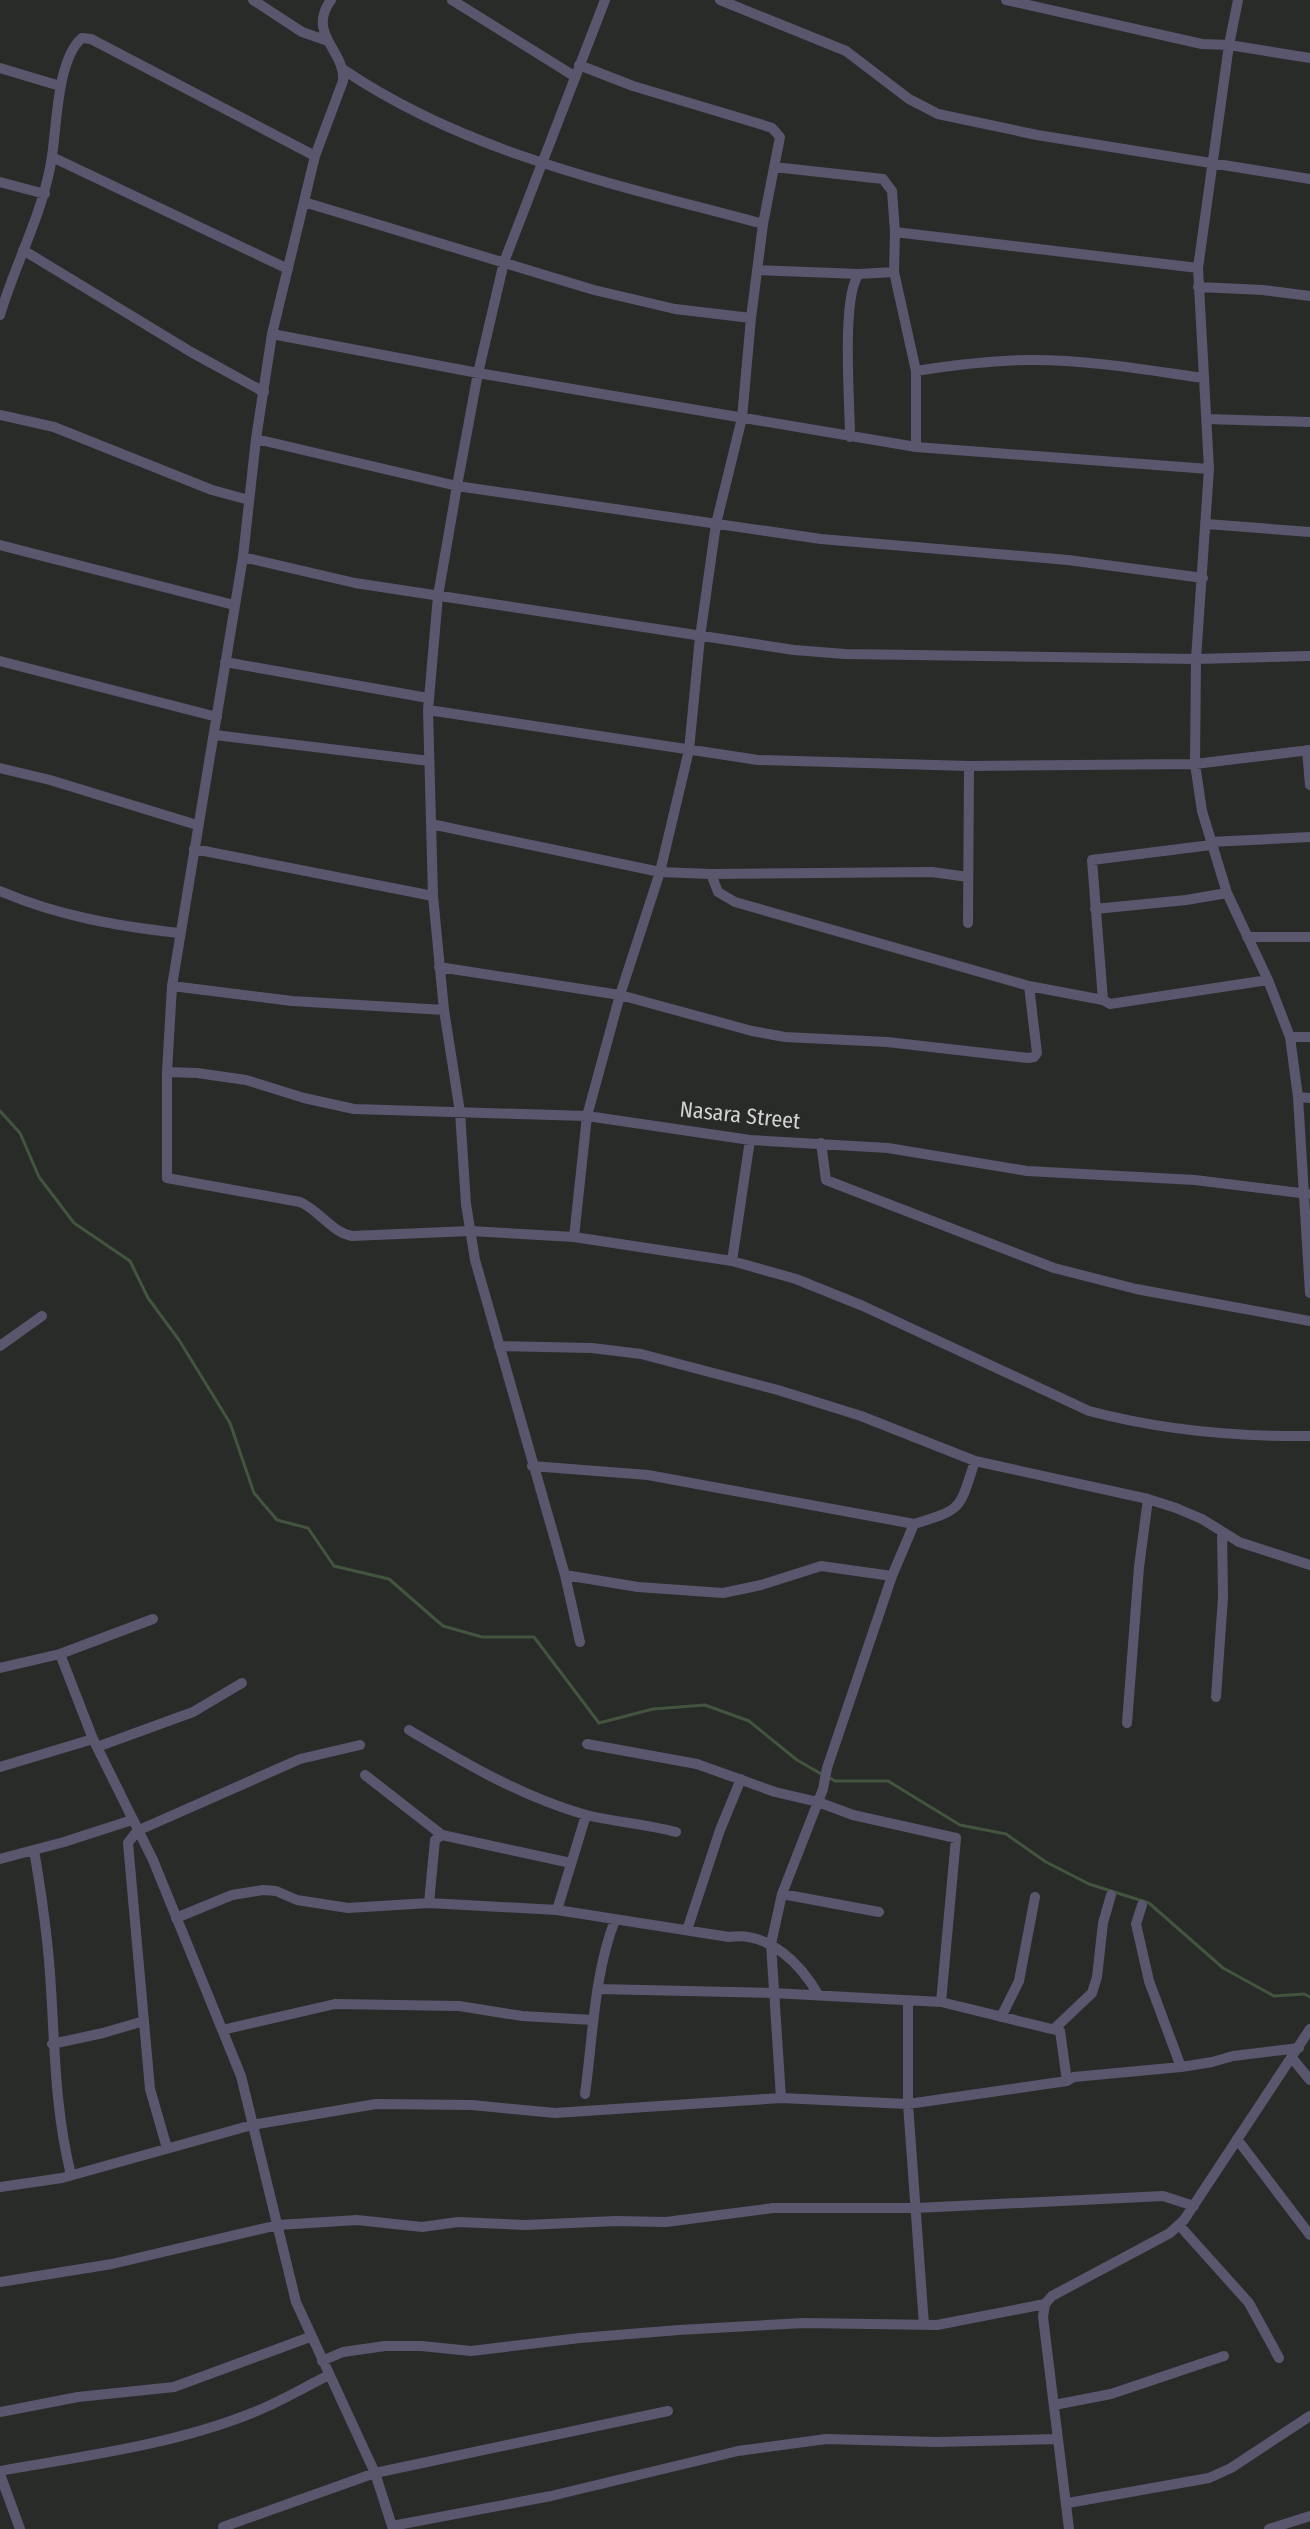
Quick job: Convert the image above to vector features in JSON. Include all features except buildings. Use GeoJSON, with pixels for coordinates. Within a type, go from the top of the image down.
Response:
{"type":"FeatureCollection","features":[{"type":"Feature","properties":{"kind":"street"},"geometry":{"type":"LineString","coordinates":[[253,0],[278,19],[325,40]]}},
{"type":"Feature","properties":{"kind":"street"},"geometry":{"type":"LineString","coordinates":[[331,0],[323,17],[325,40],[344,70],[383,96],[425,118],[540,164],[763,224]]}},
{"type":"Feature","properties":{"kind":"street"},"geometry":{"type":"LineString","coordinates":[[452,0],[574,76]]}},
{"type":"Feature","properties":{"kind":"street"},"geometry":{"type":"LineString","coordinates":[[580,1642],[565,1575],[475,1260],[470,1231],[460,1112],[444,1010],[433,896],[428,704],[438,596],[478,373],[504,262],[605,0]]}},
{"type":"Feature","properties":{"kind":"street"},"geometry":{"type":"LineString","coordinates":[[720,0],[846,51],[909,99],[938,114],[1037,135],[1310,179]]}},
{"type":"Feature","properties":{"kind":"street"},"geometry":{"type":"LineString","coordinates":[[1006,0],[1187,41],[1310,58]]}},
{"type":"Feature","properties":{"kind":"street"},"geometry":{"type":"LineString","coordinates":[[1238,0],[1198,268],[1209,469],[1196,659],[1195,764],[1210,844],[1227,893],[1268,980],[1290,1037],[1308,1194],[1310,1293]]}},
{"type":"Feature","properties":{"kind":"street"},"geometry":{"type":"LineString","coordinates":[[0,315],[2,301],[45,194],[60,86],[75,44],[82,38],[91,39],[315,156]]}},
{"type":"Feature","properties":{"kind":"street"},"geometry":{"type":"LineString","coordinates":[[574,1237],[587,1116],[620,995],[660,872],[689,750],[700,637],[716,524],[742,418],[763,224],[780,137],[772,128],[633,86],[579,65]]}},
{"type":"Feature","properties":{"kind":"street"},"geometry":{"type":"LineString","coordinates":[[0,68],[60,86]]}},
{"type":"Feature","properties":{"kind":"street"},"geometry":{"type":"LineString","coordinates":[[344,70],[343,81],[315,156],[272,334],[243,557],[172,986],[167,1072],[167,1178],[300,1202],[311,1207],[342,1234],[352,1236],[470,1231],[574,1237],[732,1261],[796,1279],[863,1306],[1089,1411],[1176,1429],[1225,1434],[1310,1436]]}},
{"type":"Feature","properties":{"kind":"street"},"geometry":{"type":"LineString","coordinates":[[52,157],[288,269]]}},
{"type":"Feature","properties":{"kind":"street"},"geometry":{"type":"LineString","coordinates":[[774,167],[883,179],[892,191],[894,272],[916,371],[916,447]]}},
{"type":"Feature","properties":{"kind":"street"},"geometry":{"type":"LineString","coordinates":[[0,182],[45,194]]}},
{"type":"Feature","properties":{"kind":"street"},"geometry":{"type":"LineString","coordinates":[[304,202],[594,290],[675,309],[751,318]]}},
{"type":"Feature","properties":{"kind":"street"},"geometry":{"type":"LineString","coordinates":[[895,232],[1198,268]]}},
{"type":"Feature","properties":{"kind":"street"},"geometry":{"type":"LineString","coordinates":[[23,250],[191,352],[264,392]]}},
{"type":"Feature","properties":{"kind":"street"},"geometry":{"type":"LineString","coordinates":[[757,270],[859,274],[894,272]]}},
{"type":"Feature","properties":{"kind":"street"},"geometry":{"type":"LineString","coordinates":[[850,437],[849,309],[854,280],[859,274]]}},
{"type":"Feature","properties":{"kind":"street"},"geometry":{"type":"LineString","coordinates":[[1198,287],[1310,296]]}},
{"type":"Feature","properties":{"kind":"street"},"geometry":{"type":"LineString","coordinates":[[272,334],[478,373],[916,447],[1209,469]]}},
{"type":"Feature","properties":{"kind":"street"},"geometry":{"type":"LineString","coordinates":[[916,371],[963,364],[1035,360],[1119,366],[1204,378]]}},
{"type":"Feature","properties":{"kind":"street"},"geometry":{"type":"LineString","coordinates":[[0,415],[54,427],[212,490],[249,500]]}},
{"type":"Feature","properties":{"kind":"street"},"geometry":{"type":"LineString","coordinates":[[1207,419],[1310,422]]}},
{"type":"Feature","properties":{"kind":"street"},"geometry":{"type":"LineString","coordinates":[[256,439],[457,486],[821,539],[1068,560],[1203,578]]}},
{"type":"Feature","properties":{"kind":"street"},"geometry":{"type":"LineString","coordinates":[[1207,524],[1310,532]]}},
{"type":"Feature","properties":{"kind":"street"},"geometry":{"type":"LineString","coordinates":[[0,545],[234,605]]}},
{"type":"Feature","properties":{"kind":"street"},"geometry":{"type":"LineString","coordinates":[[243,557],[355,583],[794,650],[845,654],[1196,659],[1310,656]]}},
{"type":"Feature","properties":{"kind":"street"},"geometry":{"type":"LineString","coordinates":[[0,661],[217,717]]}},
{"type":"Feature","properties":{"kind":"street"},"geometry":{"type":"LineString","coordinates":[[225,662],[428,704],[758,760],[969,766],[1195,764],[1308,750],[1310,785]]}},
{"type":"Feature","properties":{"kind":"street"},"geometry":{"type":"LineString","coordinates":[[215,735],[429,761]]}},
{"type":"Feature","properties":{"kind":"street"},"geometry":{"type":"LineString","coordinates":[[968,923],[969,766]]}},
{"type":"Feature","properties":{"kind":"street"},"geometry":{"type":"LineString","coordinates":[[0,768],[197,825]]}},
{"type":"Feature","properties":{"kind":"street"},"geometry":{"type":"LineString","coordinates":[[431,824],[660,872],[887,871],[968,877]]}},
{"type":"Feature","properties":{"kind":"street"},"geometry":{"type":"LineString","coordinates":[[1103,1000],[1093,858],[1210,844],[1310,837]]}},
{"type":"Feature","properties":{"kind":"street"},"geometry":{"type":"LineString","coordinates":[[194,849],[433,896]]}},
{"type":"Feature","properties":{"kind":"street"},"geometry":{"type":"LineString","coordinates":[[711,874],[718,892],[724,898],[1029,986],[1110,1004],[1268,980]]}},
{"type":"Feature","properties":{"kind":"street"},"geometry":{"type":"LineString","coordinates":[[0,891],[42,909],[131,928],[179,933]]}},
{"type":"Feature","properties":{"kind":"street"},"geometry":{"type":"LineString","coordinates":[[1095,909],[1227,893]]}},
{"type":"Feature","properties":{"kind":"street"},"geometry":{"type":"LineString","coordinates":[[1247,937],[1310,937]]}},
{"type":"Feature","properties":{"kind":"street"},"geometry":{"type":"LineString","coordinates":[[439,967],[620,995],[785,1037],[887,1042],[1028,1058],[1037,1053],[1029,986]]}},
{"type":"Feature","properties":{"kind":"street"},"geometry":{"type":"LineString","coordinates":[[172,986],[292,1001],[444,1010]]}},
{"type":"Feature","properties":{"kind":"street"},"geometry":{"type":"LineString","coordinates":[[1290,1037],[1310,1037]]}},
{"type":"Feature","properties":{"kind":"street","name":"Nasara Street"},"geometry":{"type":"LineString","coordinates":[[167,1072],[246,1080],[354,1109],[587,1116],[750,1140],[888,1148],[1027,1171],[1195,1180],[1308,1194]]}},
{"type":"Feature","properties":{"kind":"street"},"geometry":{"type":"LineString","coordinates":[[1298,1097],[1310,1098]]}},
{"type":"Feature","properties":{"kind":"street"},"geometry":{"type":"LineString","coordinates":[[732,1261],[750,1140]]}},
{"type":"Feature","properties":{"kind":"street"},"geometry":{"type":"LineString","coordinates":[[821,1143],[826,1180],[1054,1268],[1136,1289],[1310,1321]]}},
{"type":"Feature","properties":{"kind":"street"},"geometry":{"type":"LineString","coordinates":[[0,1346],[42,1316]]}},
{"type":"Feature","properties":{"kind":"street"},"geometry":{"type":"LineString","coordinates":[[499,1346],[592,1348],[641,1354],[778,1390],[861,1416],[975,1461],[1148,1499],[1202,1519],[1255,1549],[1310,1565]]}},
{"type":"Feature","properties":{"kind":"street"},"geometry":{"type":"LineString","coordinates":[[532,1466],[648,1475],[914,1524],[942,1516],[960,1504],[975,1461]]}},
{"type":"Feature","properties":{"kind":"street"},"geometry":{"type":"LineString","coordinates":[[1127,1723],[1139,1567],[1148,1499]]}},
{"type":"Feature","properties":{"kind":"street"},"geometry":{"type":"LineString","coordinates":[[781,2098],[771,1944],[782,1894],[818,1802],[892,1576],[914,1524]]}},
{"type":"Feature","properties":{"kind":"street"},"geometry":{"type":"LineString","coordinates":[[1216,1697],[1223,1597],[1222,1532]]}},
{"type":"Feature","properties":{"kind":"street"},"geometry":{"type":"LineString","coordinates":[[565,1575],[638,1587],[723,1593],[821,1566],[892,1576]]}},
{"type":"Feature","properties":{"kind":"street"},"geometry":{"type":"LineString","coordinates":[[0,1668],[60,1654],[153,1619]]}},
{"type":"Feature","properties":{"kind":"street"},"geometry":{"type":"LineString","coordinates":[[60,1654],[95,1743],[153,1860],[241,2076],[296,2302],[375,2473],[393,2528],[551,2496],[738,2451],[826,2439],[937,2442],[1058,2439]]}},
{"type":"Feature","properties":{"kind":"street"},"geometry":{"type":"LineString","coordinates":[[0,1767],[95,1743],[193,1712],[242,1683]]}},
{"type":"Feature","properties":{"kind":"street"},"geometry":{"type":"LineString","coordinates":[[409,1730],[520,1790],[586,1815],[676,1832]]}},
{"type":"Feature","properties":{"kind":"street"},"geometry":{"type":"LineString","coordinates":[[587,1744],[697,1764],[853,1815],[956,1838],[941,2002]]}},
{"type":"Feature","properties":{"kind":"street"},"geometry":{"type":"LineString","coordinates":[[167,2148],[150,2089],[128,1843],[137,1831],[300,1759],[360,1745]]}},
{"type":"Feature","properties":{"kind":"street"},"geometry":{"type":"LineString","coordinates":[[365,1775],[442,1835],[571,1863]]}},
{"type":"Feature","properties":{"kind":"street"},"geometry":{"type":"LineString","coordinates":[[687,1930],[720,1830],[741,1779]]}},
{"type":"Feature","properties":{"kind":"street"},"geometry":{"type":"LineString","coordinates":[[557,1910],[586,1815]]}},
{"type":"Feature","properties":{"kind":"street"},"geometry":{"type":"LineString","coordinates":[[0,1859],[132,1820]]}},
{"type":"Feature","properties":{"kind":"street"},"geometry":{"type":"LineString","coordinates":[[429,1903],[435,1840],[442,1835]]}},
{"type":"Feature","properties":{"kind":"street"},"geometry":{"type":"LineString","coordinates":[[34,1850],[50,1974],[52,2044],[64,2147],[71,2175]]}},
{"type":"Feature","properties":{"kind":"street"},"geometry":{"type":"LineString","coordinates":[[176,1918],[232,1895],[263,1890],[276,1891],[297,1900],[348,1908],[429,1903],[557,1910],[729,1937],[750,1937],[771,1944],[807,1975],[819,1996]]}},
{"type":"Feature","properties":{"kind":"street"},"geometry":{"type":"LineString","coordinates":[[782,1894],[879,1912]]}},
{"type":"Feature","properties":{"kind":"street"},"geometry":{"type":"LineString","coordinates":[[1054,2029],[1092,1993],[1097,1977],[1103,1923],[1111,1895]]}},
{"type":"Feature","properties":{"kind":"street"},"geometry":{"type":"LineString","coordinates":[[1001,2017],[1019,1981],[1035,1897]]}},
{"type":"Feature","properties":{"kind":"street"},"geometry":{"type":"LineString","coordinates":[[1142,1905],[1136,1924],[1149,1981],[1181,2067]]}},
{"type":"Feature","properties":{"kind":"street"},"geometry":{"type":"LineString","coordinates":[[585,2094],[598,1989],[607,1939],[615,1920]]}},
{"type":"Feature","properties":{"kind":"street"},"geometry":{"type":"LineString","coordinates":[[598,1989],[773,1993],[941,2002],[1060,2031],[1067,2081]]}},
{"type":"Feature","properties":{"kind":"street"},"geometry":{"type":"LineString","coordinates":[[908,2001],[908,2104],[924,2325]]}},
{"type":"Feature","properties":{"kind":"street"},"geometry":{"type":"LineString","coordinates":[[222,2030],[335,2004],[459,2006],[522,2016],[593,2020]]}},
{"type":"Feature","properties":{"kind":"street"},"geometry":{"type":"LineString","coordinates":[[52,2044],[144,2021]]}},
{"type":"Feature","properties":{"kind":"street"},"geometry":{"type":"LineString","coordinates":[[1069,2529],[1043,2317],[1045,2304],[1052,2296],[1147,2246],[1179,2225],[1310,2029]]}},
{"type":"Feature","properties":{"kind":"street"},"geometry":{"type":"LineString","coordinates":[[0,2187],[71,2175],[252,2125],[376,2104],[472,2105],[555,2113],[781,2098],[908,2104],[1067,2081],[1074,2077],[1181,2067],[1244,2054],[1299,2048]]}},
{"type":"Feature","properties":{"kind":"street"},"geometry":{"type":"LineString","coordinates":[[1292,2058],[1310,2080]]}},
{"type":"Feature","properties":{"kind":"street"},"geometry":{"type":"LineString","coordinates":[[1237,2139],[1310,2235]]}},
{"type":"Feature","properties":{"kind":"street"},"geometry":{"type":"LineString","coordinates":[[0,2282],[112,2264],[278,2225],[357,2220],[422,2227],[458,2222],[525,2225],[666,2222],[773,2208],[916,2208],[1163,2196],[1194,2206]]}},
{"type":"Feature","properties":{"kind":"street"},"geometry":{"type":"LineString","coordinates":[[1179,2225],[1249,2303],[1279,2358]]}},
{"type":"Feature","properties":{"kind":"street"},"geometry":{"type":"LineString","coordinates":[[322,2361],[343,2352],[385,2346],[471,2351],[580,2338],[710,2328],[804,2323],[924,2325],[966,2321],[1045,2304]]}},
{"type":"Feature","properties":{"kind":"street"},"geometry":{"type":"LineString","coordinates":[[0,2412],[78,2397],[174,2387],[310,2337]]}},
{"type":"Feature","properties":{"kind":"street"},"geometry":{"type":"LineString","coordinates":[[1054,2405],[1111,2394],[1224,2356]]}},
{"type":"Feature","properties":{"kind":"street"},"geometry":{"type":"LineString","coordinates":[[20,2529],[3,2492],[0,2472],[202,2431],[254,2413],[329,2375]]}},
{"type":"Feature","properties":{"kind":"street"},"geometry":{"type":"LineString","coordinates":[[223,2527],[375,2473],[668,2411]]}},
{"type":"Feature","properties":{"kind":"street"},"geometry":{"type":"LineString","coordinates":[[1068,2503],[1209,2478],[1231,2468],[1310,2416]]}},
{"type":"Feature","properties":{"kind":"street"},"geometry":{"type":"LineString","coordinates":[[1269,2529],[1310,2516]]}},
{"type":"Feature","properties":{"kind":"waterway"},"geometry":{"type":"LineString","coordinates":[[0,1111],[20,1133],[39,1177],[74,1223],[130,1261],[148,1298],[179,1340],[230,1423],[254,1493],[277,1520],[308,1528],[334,1566],[389,1579],[443,1626],[482,1637],[534,1637],[599,1723],[653,1709],[705,1705],[749,1721],[797,1760],[823,1775]]}},
{"type":"Feature","properties":{"kind":"waterway"},"geometry":{"type":"LineString","coordinates":[[830,1778],[835,1781],[888,1781],[960,1825],[1006,1834],[1046,1862],[1089,1884],[1149,1903],[1223,1968],[1274,1996],[1304,1994],[1310,1997]]}}]}
